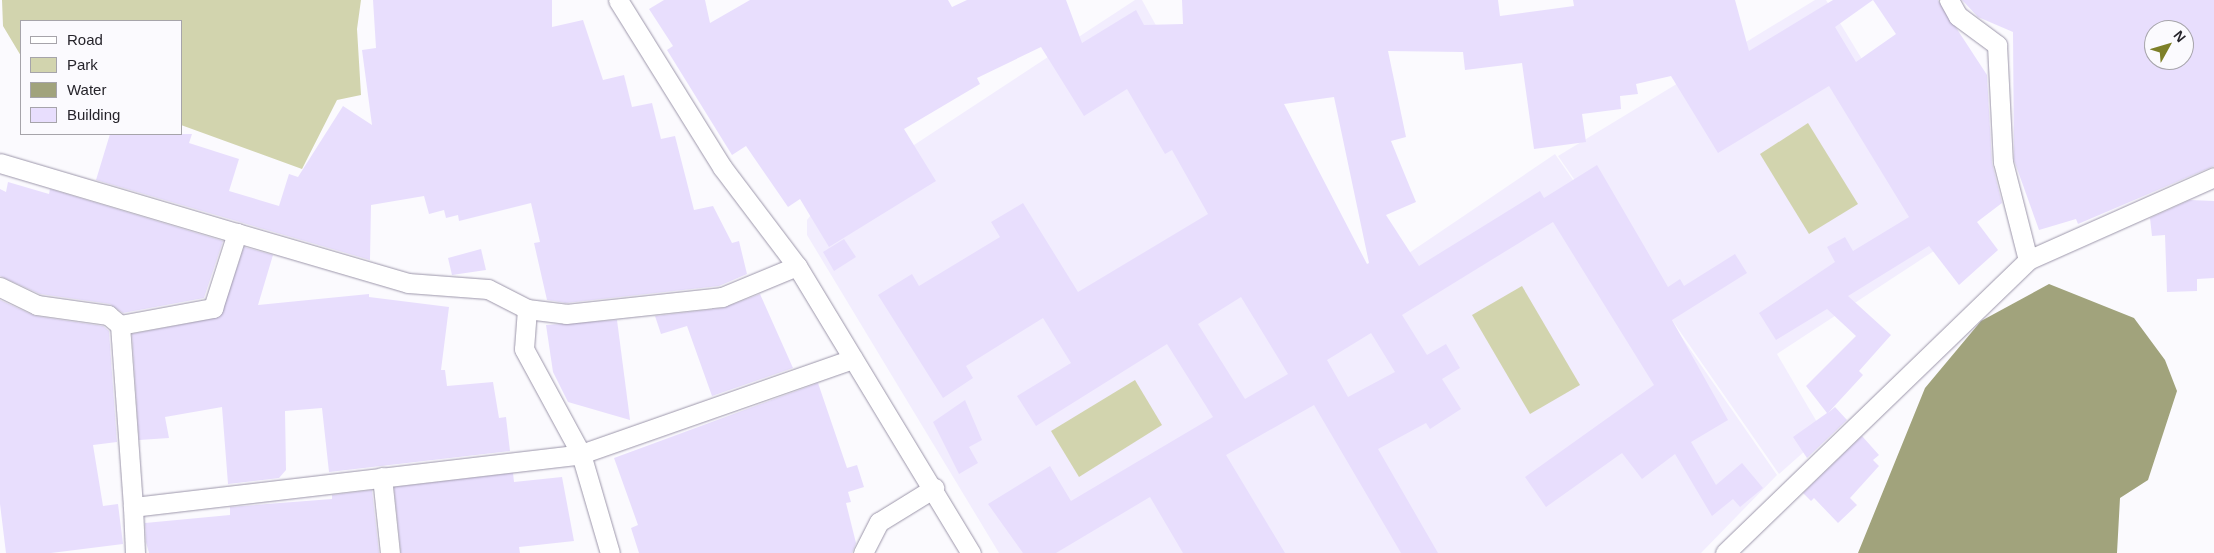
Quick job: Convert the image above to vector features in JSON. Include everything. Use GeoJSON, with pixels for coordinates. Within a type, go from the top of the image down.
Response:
{"type":"FeatureCollection","features":[{"type":"Feature","properties":{"kind":"street"},"geometry":{"type":"LineString","coordinates":[[618,0],[722,167],[797,266],[972,553]]}},
{"type":"Feature","properties":{"kind":"street"},"geometry":{"type":"LineString","coordinates":[[1949,0],[1958,16],[1997,45],[2003,162],[2028,260]]}},
{"type":"Feature","properties":{"kind":"street"},"geometry":{"type":"LineString","coordinates":[[0,163],[408,283],[488,289],[526,309],[566,314],[722,297],[797,266]]}},
{"type":"Feature","properties":{"kind":"street"},"geometry":{"type":"LineString","coordinates":[[1725,553],[2028,260],[2214,177]]}},
{"type":"Feature","properties":{"kind":"street"},"geometry":{"type":"LineString","coordinates":[[120,325],[213,308],[237,233]]}},
{"type":"Feature","properties":{"kind":"street"},"geometry":{"type":"LineString","coordinates":[[0,287],[36,305],[108,315],[120,325],[135,553]]}},
{"type":"Feature","properties":{"kind":"street"},"geometry":{"type":"LineString","coordinates":[[526,309],[524,349],[581,454],[610,553]]}},
{"type":"Feature","properties":{"kind":"street"},"geometry":{"type":"LineString","coordinates":[[133,507],[581,454],[853,359]]}},
{"type":"Feature","properties":{"kind":"street"},"geometry":{"type":"LineString","coordinates":[[382,477],[390,553]]}},
{"type":"Feature","properties":{"kind":"street"},"geometry":{"type":"LineString","coordinates":[[863,553],[879,522],[934,488]]}},
{"type":"Feature","properties":{"kind":"shaded area"},"geometry":{"type":"Polygon","coordinates":[[[1135,0],[1142,0],[1316,316],[1555,154],[1777,475],[1701,553],[999,553],[807,235],[807,220],[815,210],[1135,0]]]}},
{"type":"Feature","properties":{"kind":"shaded area"},"geometry":{"type":"Polygon","coordinates":[[[1815,0],[1826,0],[1966,230],[1777,354],[1824,434],[1779,474],[1558,156],[1815,0]]]}},
{"type":"Feature","properties":{"kind":"green space"},"geometry":{"type":"Polygon","coordinates":[[[2,0],[361,0],[357,29],[361,95],[337,100],[302,169],[182,125],[182,20],[20,20],[20,54],[3,26],[2,0]]]}},
{"type":"Feature","properties":{"kind":"green space"},"geometry":{"type":"Polygon","coordinates":[[[1808,123],[1858,204],[1809,234],[1760,154],[1808,123]]]}},
{"type":"Feature","properties":{"kind":"green space"},"geometry":{"type":"Polygon","coordinates":[[[1522,286],[1580,385],[1530,414],[1472,315],[1522,286]]]}},
{"type":"Feature","properties":{"kind":"green space"},"geometry":{"type":"Polygon","coordinates":[[[1135,380],[1162,425],[1079,477],[1051,431],[1135,380]]]}},
{"type":"Feature","properties":{"kind":"water"},"geometry":{"type":"Polygon","coordinates":[[[2049,284],[2134,318],[2165,360],[2177,391],[2148,480],[2120,498],[2117,553],[1858,553],[1925,388],[1981,321],[2049,284]]]}},
{"type":"Feature","properties":{"kind":"building"},"geometry":{"type":"Polygon","coordinates":[[[373,0],[552,0],[552,27],[583,20],[603,80],[624,75],[632,107],[652,103],[661,139],[675,136],[694,210],[713,206],[732,243],[739,241],[747,274],[719,286],[566,303],[547,300],[534,243],[540,242],[531,203],[459,221],[458,215],[446,218],[444,210],[429,214],[424,196],[371,205],[370,260],[96,180],[110,135],[192,134],[189,143],[239,159],[229,191],[279,206],[289,174],[298,177],[343,106],[372,125],[362,50],[376,48],[373,0]]]}},
{"type":"Feature","properties":{"kind":"building"},"geometry":{"type":"Polygon","coordinates":[[[664,0],[705,0],[710,23],[750,0],[948,0],[952,7],[967,0],[1066,0],[1082,43],[1136,10],[1144,25],[1183,24],[1182,0],[1498,0],[1500,16],[1574,6],[1573,0],[1735,0],[1749,51],[1833,0],[1873,0],[1938,0],[1987,75],[1992,163],[2002,203],[1977,222],[1998,250],[1959,285],[1929,246],[1848,296],[1891,335],[1859,371],[1863,375],[1828,413],[1835,407],[1847,420],[1807,458],[1793,437],[1827,413],[1806,386],[1856,336],[1827,309],[1776,340],[1759,313],[1835,262],[1827,247],[1845,237],[1853,251],[1909,217],[1829,86],[1718,153],[1671,76],[1636,84],[1638,94],[1620,96],[1621,109],[1582,114],[1586,142],[1534,149],[1522,63],[1465,70],[1463,52],[1388,51],[1406,137],[1391,141],[1416,202],[1386,215],[1419,266],[1540,191],[1544,198],[1597,165],[1668,287],[1680,279],[1684,286],[1735,254],[1747,273],[1672,320],[1728,420],[1691,442],[1716,485],[1742,463],[1763,488],[1740,507],[1733,499],[1712,516],[1675,454],[1642,479],[1622,453],[1546,507],[1525,477],[1654,385],[1553,222],[1402,315],[1427,355],[1446,344],[1460,368],[1442,379],[1461,409],[1430,429],[1426,423],[1378,449],[1438,553],[1401,553],[1314,405],[1226,455],[1285,553],[1183,553],[1150,497],[1056,553],[1023,553],[988,504],[1050,466],[1071,501],[1213,417],[1167,344],[1036,426],[1017,396],[1071,363],[1043,318],[966,366],[973,378],[943,398],[878,295],[912,274],[919,286],[1000,237],[991,222],[1023,203],[1078,292],[1208,214],[1172,150],[1165,154],[1127,89],[1084,116],[1041,47],[977,78],[980,84],[904,129],[936,181],[829,247],[800,199],[788,207],[746,146],[732,155],[667,50],[673,46],[649,9],[664,0]],[[1873,0],[1835,27],[1856,62],[1896,34],[1873,0]],[[1334,97],[1284,104],[1367,264],[1369,263],[1334,97]],[[1241,297],[1198,324],[1245,399],[1288,374],[1241,297]],[[1371,333],[1327,360],[1348,397],[1395,372],[1371,333]]]}},
{"type":"Feature","properties":{"kind":"building"},"geometry":{"type":"Polygon","coordinates":[[[1962,0],[2214,0],[2214,166],[2078,224],[2076,219],[2039,230],[2014,160],[2013,32],[1978,17],[1962,0]]]}},
{"type":"Feature","properties":{"kind":"building"},"geometry":{"type":"Polygon","coordinates":[[[8,182],[49,194],[50,189],[223,241],[204,298],[123,313],[110,304],[40,294],[0,276],[0,189],[6,192],[8,182]]]}},
{"type":"Feature","properties":{"kind":"building"},"geometry":{"type":"Polygon","coordinates":[[[2190,200],[2214,201],[2214,278],[2197,279],[2197,291],[2167,292],[2165,235],[2152,236],[2150,218],[2190,200]]]}},
{"type":"Feature","properties":{"kind":"building"},"geometry":{"type":"Polygon","coordinates":[[[844,239],[856,257],[834,271],[823,252],[844,239]]]}},
{"type":"Feature","properties":{"kind":"building"},"geometry":{"type":"Polygon","coordinates":[[[244,247],[273,255],[258,305],[369,294],[369,297],[449,307],[441,370],[445,370],[447,386],[493,382],[499,418],[506,417],[510,451],[329,472],[322,408],[285,411],[286,470],[279,478],[228,484],[222,407],[165,417],[169,438],[139,440],[132,334],[220,317],[244,247]]]}},
{"type":"Feature","properties":{"kind":"building"},"geometry":{"type":"Polygon","coordinates":[[[481,249],[486,270],[452,275],[448,258],[481,249]]]}},
{"type":"Feature","properties":{"kind":"building"},"geometry":{"type":"Polygon","coordinates":[[[760,294],[793,368],[712,396],[687,326],[661,334],[655,316],[723,308],[760,294]]]}},
{"type":"Feature","properties":{"kind":"building"},"geometry":{"type":"Polygon","coordinates":[[[0,300],[35,316],[103,326],[109,331],[117,442],[93,445],[103,506],[118,504],[123,544],[51,553],[6,553],[0,504],[0,300]]]}},
{"type":"Feature","properties":{"kind":"building"},"geometry":{"type":"Polygon","coordinates":[[[617,320],[630,420],[568,402],[553,372],[546,325],[617,320]]]}},
{"type":"Feature","properties":{"kind":"building"},"geometry":{"type":"Polygon","coordinates":[[[818,383],[847,468],[857,465],[864,487],[848,492],[851,502],[846,503],[856,543],[852,553],[639,553],[631,528],[638,525],[614,458],[818,383]]]}},
{"type":"Feature","properties":{"kind":"building"},"geometry":{"type":"Polygon","coordinates":[[[965,400],[982,440],[969,447],[978,463],[959,474],[933,422],[965,400]]]}},
{"type":"Feature","properties":{"kind":"building"},"geometry":{"type":"Polygon","coordinates":[[[1862,436],[1879,455],[1873,460],[1879,466],[1850,498],[1857,505],[1838,523],[1814,498],[1811,501],[1803,493],[1862,436]]]}},
{"type":"Feature","properties":{"kind":"building"},"geometry":{"type":"Polygon","coordinates":[[[513,473],[514,482],[562,477],[574,541],[519,547],[520,553],[401,553],[394,487],[513,473]]]}},
{"type":"Feature","properties":{"kind":"building"},"geometry":{"type":"Polygon","coordinates":[[[372,490],[379,553],[149,553],[146,542],[145,523],[230,515],[230,507],[332,499],[332,495],[372,490]]]}}]}
